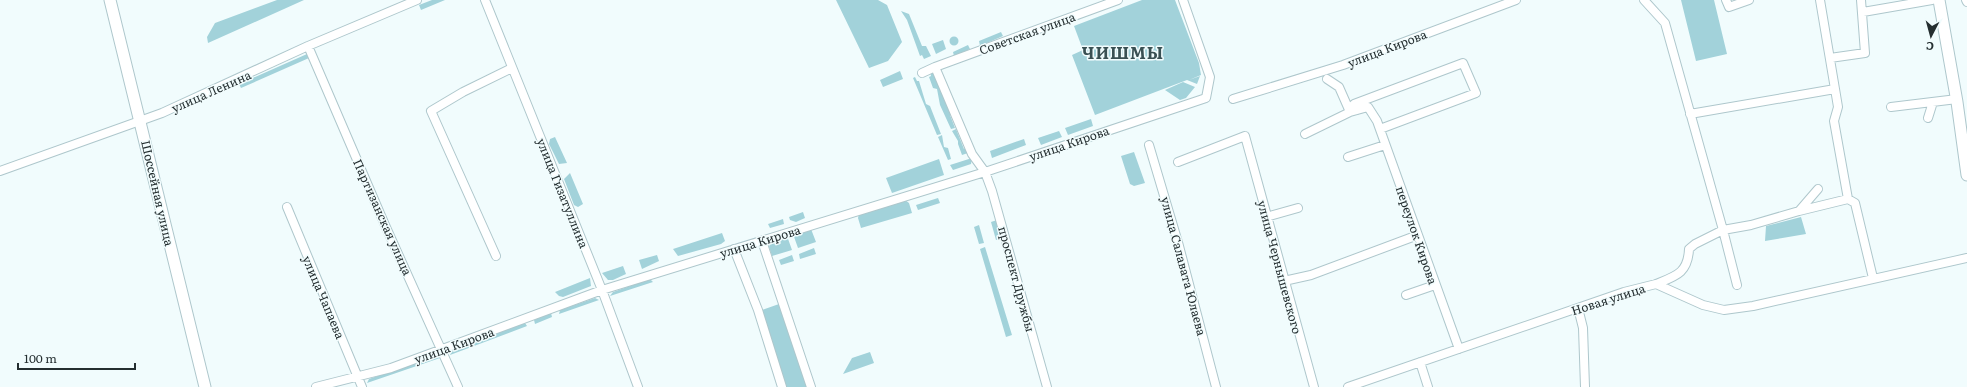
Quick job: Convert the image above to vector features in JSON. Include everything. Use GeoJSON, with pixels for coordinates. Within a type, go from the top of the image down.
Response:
{"type":"FeatureCollection","features":[{"type":"Feature","properties":{"kind":"main road","name":"Шоссейная улица"},"geometry":{"type":"LineString","coordinates":[[110,0],[205,387]]}},
{"type":"Feature","properties":{"kind":"main road"},"geometry":{"type":"LineString","coordinates":[[1939,0],[1967,175]]}},
{"type":"Feature","properties":{"kind":"street","name":"улица Ленина"},"geometry":{"type":"LineString","coordinates":[[0,171],[141,122],[218,89],[308,46],[417,0]]}},
{"type":"Feature","properties":{"kind":"street","name":"улица Гизатуллина"},"geometry":{"type":"LineString","coordinates":[[485,0],[602,290],[638,387]]}},
{"type":"Feature","properties":{"kind":"street","name":"Советская улица"},"geometry":{"type":"LineString","coordinates":[[922,73],[1118,0]]}},
{"type":"Feature","properties":{"kind":"street","name":"улица Кирова"},"geometry":{"type":"LineString","coordinates":[[316,387],[392,368],[602,290],[985,172],[1206,98],[1210,77],[1183,0]]}},
{"type":"Feature","properties":{"kind":"street","name":"улица Кирова"},"geometry":{"type":"LineString","coordinates":[[1233,100],[1343,65],[1516,0]]}},
{"type":"Feature","properties":{"kind":"street"},"geometry":{"type":"LineString","coordinates":[[1644,0],[1665,23],[1737,285]]}},
{"type":"Feature","properties":{"kind":"street"},"geometry":{"type":"LineString","coordinates":[[1726,0],[1729,7],[1749,0]]}},
{"type":"Feature","properties":{"kind":"street"},"geometry":{"type":"LineString","coordinates":[[1820,0],[1838,107],[1834,121],[1848,199]]}},
{"type":"Feature","properties":{"kind":"street"},"geometry":{"type":"LineString","coordinates":[[1830,58],[1865,54],[1861,0]]}},
{"type":"Feature","properties":{"kind":"street"},"geometry":{"type":"LineString","coordinates":[[1863,12],[1932,0]]}},
{"type":"Feature","properties":{"kind":"street","name":"Партизанская улица"},"geometry":{"type":"LineString","coordinates":[[308,46],[385,225],[458,387]]}},
{"type":"Feature","properties":{"kind":"street"},"geometry":{"type":"LineString","coordinates":[[1353,111],[1354,104],[1463,63],[1476,93],[1380,129]]}},
{"type":"Feature","properties":{"kind":"street","name":"проспект Дружбы"},"geometry":{"type":"LineString","coordinates":[[935,67],[972,154],[985,172],[1012,259],[1047,387]]}},
{"type":"Feature","properties":{"kind":"street"},"geometry":{"type":"LineString","coordinates":[[496,256],[431,111],[463,92],[512,68]]}},
{"type":"Feature","properties":{"kind":"street"},"geometry":{"type":"LineString","coordinates":[[1327,79],[1339,87],[1353,111]]}},
{"type":"Feature","properties":{"kind":"street"},"geometry":{"type":"LineString","coordinates":[[1690,114],[1834,89]]}},
{"type":"Feature","properties":{"kind":"street"},"geometry":{"type":"LineString","coordinates":[[1891,107],[1956,99]]}},
{"type":"Feature","properties":{"kind":"street"},"geometry":{"type":"LineString","coordinates":[[1928,118],[1933,102]]}},
{"type":"Feature","properties":{"kind":"street","name":"переулок Кирова"},"geometry":{"type":"LineString","coordinates":[[1353,111],[1368,106],[1377,121],[1459,349]]}},
{"type":"Feature","properties":{"kind":"street"},"geometry":{"type":"LineString","coordinates":[[1306,134],[1353,111]]}},
{"type":"Feature","properties":{"kind":"street","name":"улица Чернышевского"},"geometry":{"type":"LineString","coordinates":[[1178,162],[1245,136],[1266,217],[1314,387]]}},
{"type":"Feature","properties":{"kind":"street","name":"улица Салавата Юлаева"},"geometry":{"type":"LineString","coordinates":[[1149,145],[1179,246],[1216,387]]}},
{"type":"Feature","properties":{"kind":"street"},"geometry":{"type":"LineString","coordinates":[[1348,157],[1385,145]]}},
{"type":"Feature","properties":{"kind":"street"},"geometry":{"type":"LineString","coordinates":[[1799,211],[1818,188]]}},
{"type":"Feature","properties":{"kind":"street"},"geometry":{"type":"LineString","coordinates":[[1656,284],[1678,275],[1688,259],[1689,250],[1695,244],[1723,230],[1751,225],[1848,199],[1855,203],[1873,278]]}},
{"type":"Feature","properties":{"kind":"street","name":"улица Чапаева"},"geometry":{"type":"LineString","coordinates":[[287,207],[362,387]]}},
{"type":"Feature","properties":{"kind":"street"},"geometry":{"type":"LineString","coordinates":[[1266,217],[1298,208]]}},
{"type":"Feature","properties":{"kind":"street"},"geometry":{"type":"LineString","coordinates":[[1284,281],[1311,275],[1418,236]]}},
{"type":"Feature","properties":{"kind":"street"},"geometry":{"type":"LineString","coordinates":[[762,241],[811,387]]}},
{"type":"Feature","properties":{"kind":"street"},"geometry":{"type":"LineString","coordinates":[[734,249],[758,310],[782,387]]}},
{"type":"Feature","properties":{"kind":"street","name":"Новая улица"},"geometry":{"type":"LineString","coordinates":[[1348,387],[1624,292],[1656,284],[1703,305],[1724,310],[1753,306],[1967,258]]}},
{"type":"Feature","properties":{"kind":"street"},"geometry":{"type":"LineString","coordinates":[[1406,295],[1435,285]]}},
{"type":"Feature","properties":{"kind":"street"},"geometry":{"type":"LineString","coordinates":[[1578,308],[1582,328],[1585,387]]}},
{"type":"Feature","properties":{"kind":"street"},"geometry":{"type":"LineString","coordinates":[[1420,362],[1428,387]]}},
{"type":"Feature","properties":{"kind":"shaded area"},"geometry":{"type":"Polygon","coordinates":[[[277,0],[304,0],[208,43],[207,37],[215,23],[277,0]]]}},
{"type":"Feature","properties":{"kind":"shaded area"},"geometry":{"type":"Polygon","coordinates":[[[432,0],[445,0],[421,10],[419,5],[432,0]]]}},
{"type":"Feature","properties":{"kind":"shaded area"},"geometry":{"type":"Polygon","coordinates":[[[836,0],[878,0],[887,5],[902,42],[888,61],[869,68],[836,0]]]}},
{"type":"Feature","properties":{"kind":"shaded area"},"geometry":{"type":"Polygon","coordinates":[[[1142,0],[1175,0],[1199,63],[1201,75],[1189,80],[1200,76],[1197,84],[1187,80],[1095,115],[1072,55],[1083,50],[1074,26],[1142,0]]]}},
{"type":"Feature","properties":{"kind":"shaded area"},"geometry":{"type":"Polygon","coordinates":[[[1681,0],[1714,0],[1727,54],[1696,61],[1681,0]]]}},
{"type":"Feature","properties":{"kind":"shaded area"},"geometry":{"type":"Polygon","coordinates":[[[901,11],[909,14],[922,46],[926,46],[931,56],[924,59],[922,55],[920,56],[907,20],[901,11]]]}},
{"type":"Feature","properties":{"kind":"shaded area"},"geometry":{"type":"Polygon","coordinates":[[[1001,32],[1003,36],[980,46],[979,41],[1001,32]]]}},
{"type":"Feature","properties":{"kind":"shaded area"},"geometry":{"type":"Polygon","coordinates":[[[954,36],[959,41],[954,46],[949,41],[954,36]]]}},
{"type":"Feature","properties":{"kind":"shaded area"},"geometry":{"type":"Polygon","coordinates":[[[943,40],[946,49],[936,54],[932,44],[943,40]]]}},
{"type":"Feature","properties":{"kind":"shaded area"},"geometry":{"type":"Polygon","coordinates":[[[968,45],[970,49],[954,56],[953,52],[968,45]]]}},
{"type":"Feature","properties":{"kind":"shaded area"},"geometry":{"type":"Polygon","coordinates":[[[307,54],[309,58],[241,88],[239,84],[307,54]]]}},
{"type":"Feature","properties":{"kind":"shaded area"},"geometry":{"type":"Polygon","coordinates":[[[936,70],[952,113],[950,115],[955,128],[951,129],[940,105],[937,89],[933,88],[929,77],[931,76],[930,72],[936,70]]]}},
{"type":"Feature","properties":{"kind":"shaded area"},"geometry":{"type":"Polygon","coordinates":[[[900,71],[903,79],[883,87],[880,80],[900,71]]]}},
{"type":"Feature","properties":{"kind":"shaded area"},"geometry":{"type":"Polygon","coordinates":[[[915,77],[917,81],[919,81],[926,104],[930,106],[941,134],[937,135],[913,78],[915,77]]]}},
{"type":"Feature","properties":{"kind":"shaded area"},"geometry":{"type":"Polygon","coordinates":[[[1183,82],[1195,87],[1186,98],[1180,100],[1165,90],[1183,82]]]}},
{"type":"Feature","properties":{"kind":"shaded area"},"geometry":{"type":"Polygon","coordinates":[[[1091,119],[1093,126],[1068,135],[1065,128],[1091,119]]]}},
{"type":"Feature","properties":{"kind":"shaded area"},"geometry":{"type":"Polygon","coordinates":[[[956,129],[964,149],[967,148],[971,152],[962,155],[958,141],[952,131],[956,129]]]}},
{"type":"Feature","properties":{"kind":"shaded area"},"geometry":{"type":"Polygon","coordinates":[[[1059,131],[1062,137],[1041,145],[1038,138],[1059,131]]]}},
{"type":"Feature","properties":{"kind":"shaded area"},"geometry":{"type":"Polygon","coordinates":[[[942,135],[944,147],[948,148],[951,159],[948,160],[938,137],[942,135]]]}},
{"type":"Feature","properties":{"kind":"shaded area"},"geometry":{"type":"Polygon","coordinates":[[[555,137],[567,163],[559,164],[549,144],[550,139],[555,137]]]}},
{"type":"Feature","properties":{"kind":"shaded area"},"geometry":{"type":"Polygon","coordinates":[[[1024,139],[1026,145],[992,158],[990,151],[1024,139]]]}},
{"type":"Feature","properties":{"kind":"shaded area"},"geometry":{"type":"Polygon","coordinates":[[[1134,152],[1145,183],[1134,186],[1130,184],[1121,156],[1134,152]]]}},
{"type":"Feature","properties":{"kind":"shaded area"},"geometry":{"type":"Polygon","coordinates":[[[972,158],[971,164],[953,170],[950,165],[972,158]]]}},
{"type":"Feature","properties":{"kind":"shaded area"},"geometry":{"type":"Polygon","coordinates":[[[939,159],[944,175],[892,193],[886,178],[939,159]]]}},
{"type":"Feature","properties":{"kind":"shaded area"},"geometry":{"type":"Polygon","coordinates":[[[570,173],[583,204],[578,207],[574,205],[564,179],[570,173]]]}},
{"type":"Feature","properties":{"kind":"shaded area"},"geometry":{"type":"Polygon","coordinates":[[[938,198],[940,203],[918,210],[916,205],[938,198]]]}},
{"type":"Feature","properties":{"kind":"shaded area"},"geometry":{"type":"Polygon","coordinates":[[[905,200],[909,203],[912,213],[861,228],[858,218],[859,214],[905,200]]]}},
{"type":"Feature","properties":{"kind":"shaded area"},"geometry":{"type":"Polygon","coordinates":[[[803,212],[805,218],[796,222],[790,220],[789,217],[803,212]]]}},
{"type":"Feature","properties":{"kind":"shaded area"},"geometry":{"type":"Polygon","coordinates":[[[1801,217],[1806,234],[1765,241],[1766,226],[1801,217]]]}},
{"type":"Feature","properties":{"kind":"shaded area"},"geometry":{"type":"Polygon","coordinates":[[[783,219],[784,224],[770,228],[768,224],[783,219]]]}},
{"type":"Feature","properties":{"kind":"shaded area"},"geometry":{"type":"Polygon","coordinates":[[[997,220],[1002,238],[996,240],[991,222],[997,220]]]}},
{"type":"Feature","properties":{"kind":"shaded area"},"geometry":{"type":"Polygon","coordinates":[[[979,225],[984,243],[979,244],[974,227],[979,225]]]}},
{"type":"Feature","properties":{"kind":"shaded area"},"geometry":{"type":"Polygon","coordinates":[[[811,229],[816,242],[798,248],[793,234],[811,229]]]}},
{"type":"Feature","properties":{"kind":"shaded area"},"geometry":{"type":"Polygon","coordinates":[[[722,233],[725,241],[721,244],[678,256],[673,249],[722,233]]]}},
{"type":"Feature","properties":{"kind":"shaded area"},"geometry":{"type":"Polygon","coordinates":[[[787,236],[792,250],[772,256],[769,247],[771,241],[787,236]]]}},
{"type":"Feature","properties":{"kind":"shaded area"},"geometry":{"type":"Polygon","coordinates":[[[985,247],[1012,335],[1006,337],[980,249],[985,247]]]}},
{"type":"Feature","properties":{"kind":"shaded area"},"geometry":{"type":"Polygon","coordinates":[[[814,248],[816,254],[800,259],[799,254],[814,248]]]}},
{"type":"Feature","properties":{"kind":"shaded area"},"geometry":{"type":"Polygon","coordinates":[[[657,255],[659,261],[642,269],[639,260],[657,255]]]}},
{"type":"Feature","properties":{"kind":"shaded area"},"geometry":{"type":"Polygon","coordinates":[[[792,255],[794,261],[781,265],[779,260],[792,255]]]}},
{"type":"Feature","properties":{"kind":"shaded area"},"geometry":{"type":"Polygon","coordinates":[[[623,266],[626,274],[613,280],[608,280],[602,273],[623,266]]]}},
{"type":"Feature","properties":{"kind":"shaded area"},"geometry":{"type":"Polygon","coordinates":[[[590,278],[591,286],[563,297],[559,296],[555,292],[590,278]]]}},
{"type":"Feature","properties":{"kind":"shaded area"},"geometry":{"type":"Polygon","coordinates":[[[650,279],[653,282],[610,296],[613,292],[650,279]]]}},
{"type":"Feature","properties":{"kind":"shaded area"},"geometry":{"type":"Polygon","coordinates":[[[595,298],[599,300],[559,314],[560,310],[595,298]]]}},
{"type":"Feature","properties":{"kind":"shaded area"},"geometry":{"type":"Polygon","coordinates":[[[779,304],[807,387],[783,387],[759,311],[779,304]]]}},
{"type":"Feature","properties":{"kind":"shaded area"},"geometry":{"type":"Polygon","coordinates":[[[551,313],[552,317],[535,324],[534,320],[551,313]]]}},
{"type":"Feature","properties":{"kind":"shaded area"},"geometry":{"type":"Polygon","coordinates":[[[525,323],[527,326],[450,355],[452,350],[525,323]]]}},
{"type":"Feature","properties":{"kind":"shaded area"},"geometry":{"type":"Polygon","coordinates":[[[870,352],[874,363],[843,374],[852,358],[870,352]]]}},
{"type":"Feature","properties":{"kind":"shaded area"},"geometry":{"type":"Polygon","coordinates":[[[437,355],[440,356],[440,358],[367,383],[369,379],[437,355]]]}},
{"type":"Feature","properties":{"kind":"district","name":"ЧИШМЫ"},"geometry":{"type":"Point","coordinates":[1123,52]}}]}
